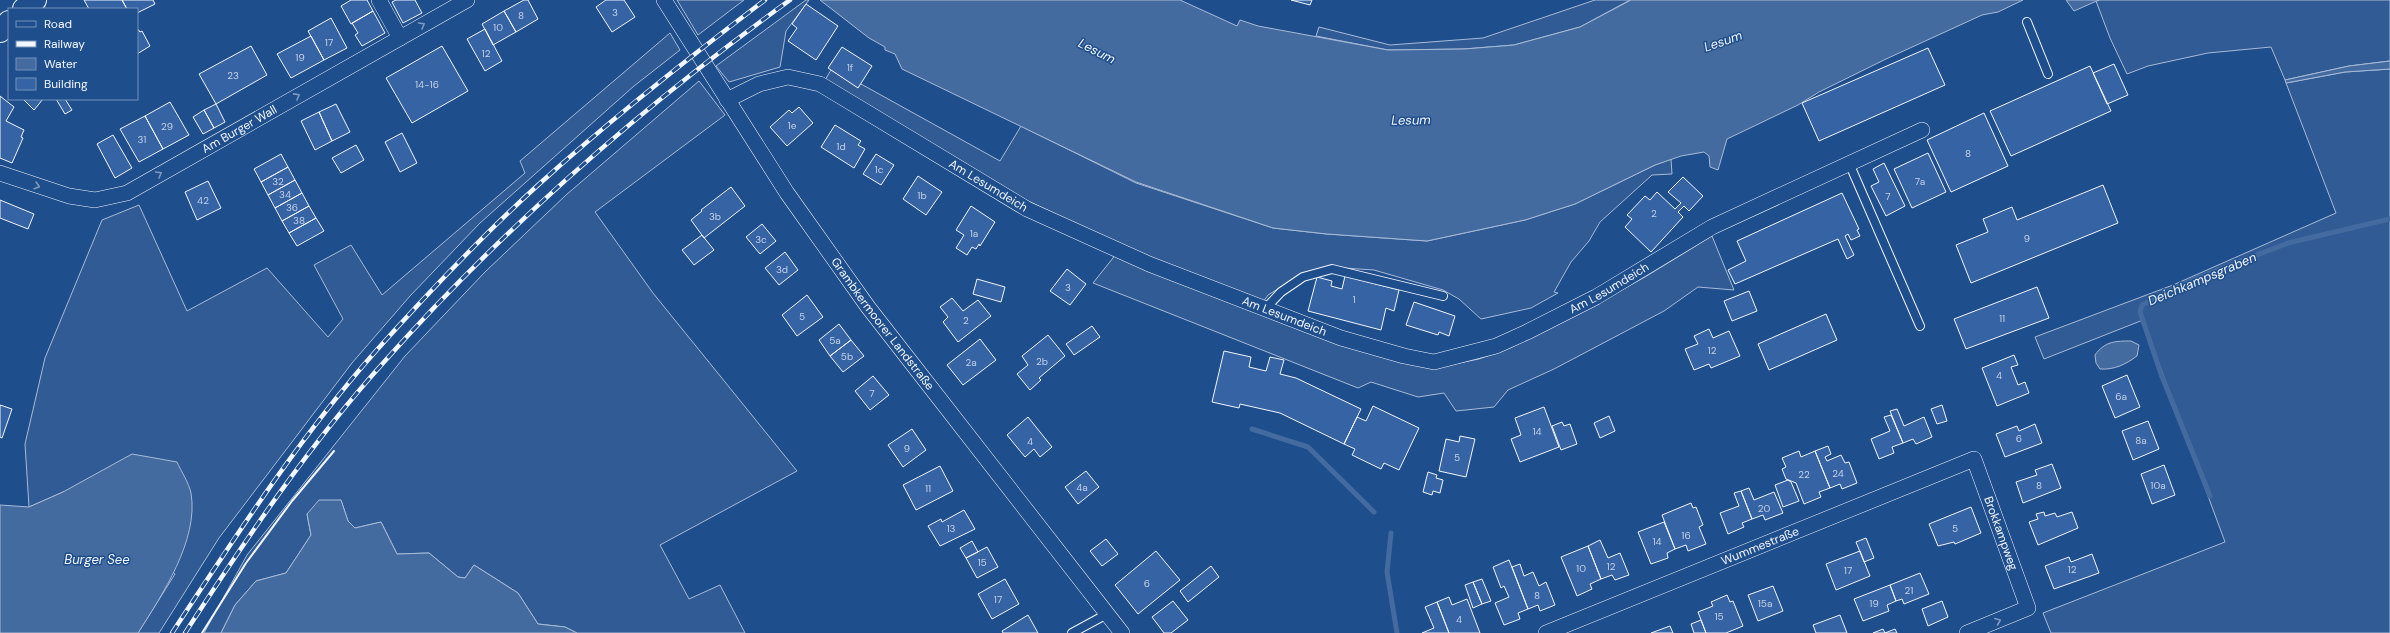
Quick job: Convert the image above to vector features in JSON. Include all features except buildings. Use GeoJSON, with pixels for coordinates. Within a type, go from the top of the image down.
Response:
{"type":"FeatureCollection","features":[{"type":"Feature","properties":{"kind":"main road"},"geometry":{"type":"LineString","coordinates":[[25,8],[35,0]]}},
{"type":"Feature","properties":{"kind":"street"},"geometry":{"type":"LineString","coordinates":[[379,0],[400,38]]}},
{"type":"Feature","properties":{"kind":"street","name":"Am Burger Wall"},"geometry":{"type":"LineString","coordinates":[[0,173],[70,196],[95,200],[127,193],[467,0]]}},
{"type":"Feature","properties":{"kind":"street","name":"Grambkermoorer Landstraße"},"geometry":{"type":"LineString","coordinates":[[664,0],[787,193],[868,307],[1122,633]]}},
{"type":"Feature","properties":{"kind":"street","name":"Am Lesumdeich"},"geometry":{"type":"LineString","coordinates":[[727,100],[759,84],[788,77],[820,84],[1027,209],[1149,264],[1341,338],[1404,356],[1434,362],[1467,355],[1496,346],[1590,301],[1712,227],[1922,130]]}},
{"type":"Feature","properties":{"kind":"street","name":"Brokkampweg"},"geometry":{"type":"LineString","coordinates":[[1967,633],[2028,608],[1974,459]]}},
{"type":"Feature","properties":{"kind":"street","name":"Wummestraße"},"geometry":{"type":"LineString","coordinates":[[1546,633],[1974,459]]}},
{"type":"Feature","properties":{"kind":"lane"},"geometry":{"type":"LineString","coordinates":[[2027,22],[2048,74]]}},
{"type":"Feature","properties":{"kind":"lane"},"geometry":{"type":"LineString","coordinates":[[1849,163],[1920,326]]}},
{"type":"Feature","properties":{"kind":"lane"},"geometry":{"type":"LineString","coordinates":[[1265,309],[1281,292],[1303,277],[1332,269],[1443,296]]}},
{"type":"Feature","properties":{"kind":"lane"},"geometry":{"type":"LineString","coordinates":[[1072,633],[1107,614]]}},
{"type":"Feature","properties":{"kind":"shaded area"},"geometry":{"type":"Polygon","coordinates":[[[677,0],[744,0],[698,35],[677,0]]]}},
{"type":"Feature","properties":{"kind":"shaded area"},"geometry":{"type":"Polygon","coordinates":[[[806,0],[809,0],[786,31],[780,67],[729,82],[716,66],[806,0]]]}},
{"type":"Feature","properties":{"kind":"shaded area"},"geometry":{"type":"Polygon","coordinates":[[[1595,0],[1630,0],[1580,27],[1514,45],[1464,49],[1388,50],[1316,36],[1319,27],[1390,45],[1483,38],[1595,0]]]}},
{"type":"Feature","properties":{"kind":"shaded area"},"geometry":{"type":"Polygon","coordinates":[[[2390,0],[2390,61],[2349,66],[2285,80],[2271,47],[2208,53],[2148,66],[2127,74],[2110,38],[2096,1],[2390,0]]]}},
{"type":"Feature","properties":{"kind":"shaded area"},"geometry":{"type":"Polygon","coordinates":[[[670,33],[680,50],[634,86],[480,223],[410,296],[352,363],[219,538],[159,633],[138,633],[175,574],[63,492],[29,507],[25,444],[45,358],[102,220],[139,205],[187,311],[267,268],[328,337],[343,319],[314,265],[351,245],[382,295],[525,173],[520,161],[670,33]]]}},
{"type":"Feature","properties":{"kind":"shaded area"},"geometry":{"type":"Polygon","coordinates":[[[2390,69],[2390,633],[2051,633],[2043,613],[2225,542],[2143,320],[2044,359],[2035,337],[2173,285],[2336,213],[2286,83],[2345,72],[2390,69]]]}},
{"type":"Feature","properties":{"kind":"shaded area"},"geometry":{"type":"Polygon","coordinates":[[[831,70],[858,87],[861,84],[1000,161],[1021,126],[1136,183],[1273,228],[1327,234],[1427,241],[1525,220],[1575,204],[1655,165],[1671,159],[1672,174],[1652,175],[1600,222],[1589,241],[1571,262],[1554,292],[1558,293],[1531,308],[1481,319],[1459,299],[1443,290],[1374,270],[1329,267],[1301,275],[1268,295],[1256,312],[1434,368],[1479,359],[1510,348],[1576,315],[1645,277],[1712,236],[1734,290],[1698,287],[1664,311],[1554,369],[1508,390],[1494,407],[1456,411],[1444,393],[1418,397],[1371,382],[1358,388],[1093,283],[1113,258],[1120,245],[1003,189],[825,80],[831,70]]]}},
{"type":"Feature","properties":{"kind":"shaded area"},"geometry":{"type":"Polygon","coordinates":[[[699,81],[725,115],[595,212],[653,293],[797,471],[660,545],[689,599],[720,585],[745,633],[577,633],[565,627],[538,624],[518,593],[474,565],[465,578],[458,577],[429,553],[397,554],[381,522],[355,528],[348,521],[341,500],[307,514],[311,535],[286,573],[256,581],[235,605],[221,633],[204,633],[247,555],[405,356],[485,272],[566,195],[699,81]]]}},
{"type":"Feature","properties":{"kind":"water","name":"Lesum"},"geometry":{"type":"Polygon","coordinates":[[[820,0],[1180,0],[1237,26],[1240,20],[1258,26],[1388,50],[1464,49],[1514,45],[1580,27],[1631,0],[2023,0],[1998,12],[1982,15],[1886,59],[1819,92],[1798,105],[1727,139],[1718,170],[1710,167],[1709,156],[1704,152],[1681,156],[1655,165],[1575,204],[1525,220],[1427,241],[1327,234],[1273,228],[1136,182],[902,69],[895,54],[885,50],[885,47],[869,38],[820,0]]]}},
{"type":"Feature","properties":{"kind":"water"},"geometry":{"type":"Polygon","coordinates":[[[2066,0],[2099,0],[2074,11],[2066,0]]]}},
{"type":"Feature","properties":{"kind":"water"},"geometry":{"type":"Polygon","coordinates":[[[2390,61],[2390,69],[2345,72],[2286,83],[2285,80],[2349,66],[2390,61]]]}},
{"type":"Feature","properties":{"kind":"water"},"geometry":{"type":"Polygon","coordinates":[[[2120,341],[2131,341],[2139,345],[2137,356],[2120,366],[2111,369],[2100,369],[2096,363],[2095,355],[2099,350],[2107,344],[2120,341]]]}},
{"type":"Feature","properties":{"kind":"water","name":"Burger See"},"geometry":{"type":"Polygon","coordinates":[[[132,454],[177,462],[190,489],[192,511],[184,548],[158,602],[138,633],[0,633],[0,505],[29,507],[63,492],[132,454]]]}},
{"type":"Feature","properties":{"kind":"water"},"geometry":{"type":"Polygon","coordinates":[[[319,500],[341,500],[348,521],[355,528],[381,522],[397,554],[429,553],[458,577],[465,578],[474,565],[518,593],[538,624],[565,627],[577,633],[221,633],[235,605],[256,581],[286,573],[311,535],[307,514],[319,500]]]}},
{"type":"Feature","properties":{"kind":"waterway","name":"Deichkampsgraben"},"geometry":{"type":"LineString","coordinates":[[2210,496],[2161,374],[2140,312],[2142,305],[2192,280],[2288,243],[2390,219]]}},
{"type":"Feature","properties":{"kind":"waterway"},"geometry":{"type":"LineString","coordinates":[[1252,429],[1308,447],[1374,512]]}},
{"type":"Feature","properties":{"kind":"waterway"},"geometry":{"type":"LineString","coordinates":[[1391,533],[1387,572],[1397,633]]}},
{"type":"Feature","properties":{"kind":"railway"},"geometry":{"type":"LineString","coordinates":[[172,633],[294,453],[347,385],[434,288],[474,246],[537,186],[592,137],[649,90],[765,0]]}},
{"type":"Feature","properties":{"kind":"railway"},"geometry":{"type":"LineString","coordinates":[[185,633],[231,563],[304,459],[356,394],[430,312],[478,263],[577,170],[682,82],[735,40],[790,0]]}},
{"type":"Feature","properties":{"kind":"wall"},"geometry":{"type":"LineString","coordinates":[[202,633],[246,563],[292,501],[334,451]]}}]}
